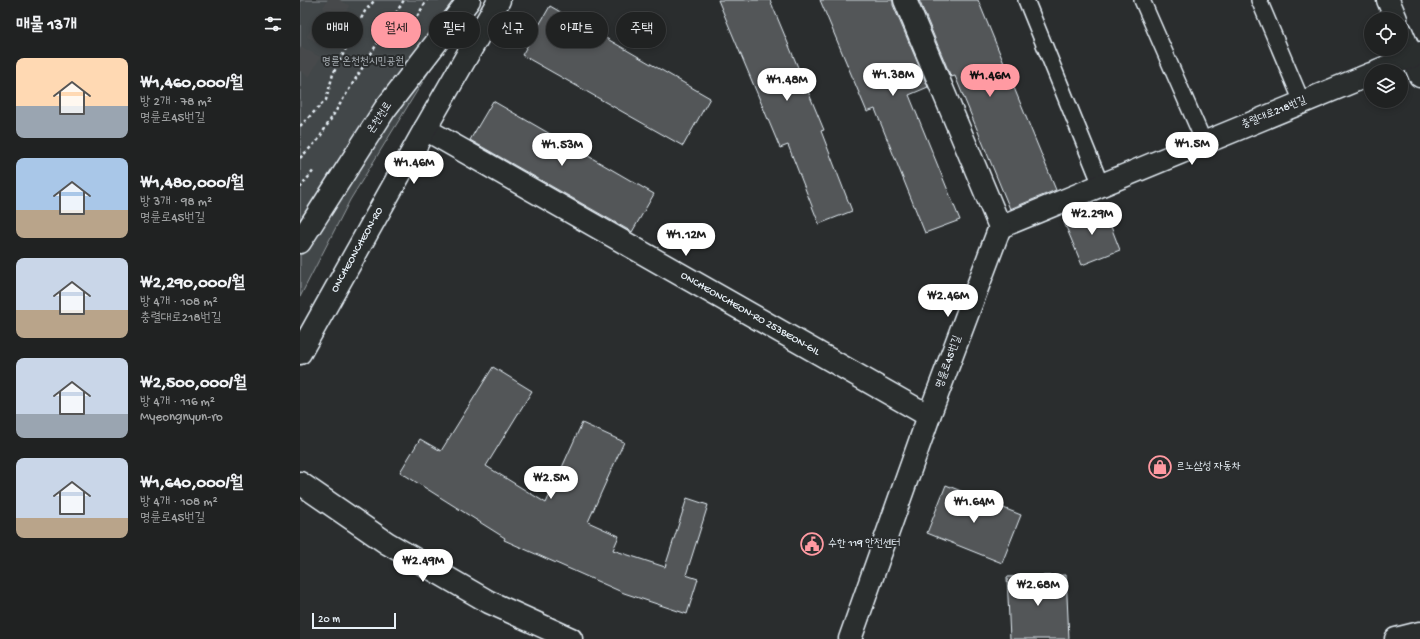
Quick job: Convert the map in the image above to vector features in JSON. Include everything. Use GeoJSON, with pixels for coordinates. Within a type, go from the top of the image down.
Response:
{"type":"FeatureCollection","features":[{"type":"Feature","properties":{"kind":"street","name":"온천천로"},"geometry":{"type":"LineString","coordinates":[[300,242],[385,108],[469,0]]}},
{"type":"Feature","properties":{"kind":"street","name":"ONCHEONCHEON-RO"},"geometry":{"type":"LineString","coordinates":[[300,353],[499,0]]}},
{"type":"Feature","properties":{"kind":"street"},"geometry":{"type":"LineString","coordinates":[[906,0],[1000,227]]}},
{"type":"Feature","properties":{"kind":"street"},"geometry":{"type":"LineString","coordinates":[[1388,0],[1393,12]]}},
{"type":"Feature","properties":{"kind":"street"},"geometry":{"type":"LineString","coordinates":[[1408,45],[1417,62]]}},
{"type":"Feature","properties":{"kind":"street","name":"충렬대로218번길"},"geometry":{"type":"LineString","coordinates":[[1000,227],[1364,77]]}},
{"type":"Feature","properties":{"kind":"street","name":"ONCHEONCHEON-RO 253BEON-GIL"},"geometry":{"type":"LineString","coordinates":[[425,129],[929,416]]}},
{"type":"Feature","properties":{"kind":"street","name":"명륜로45번길"},"geometry":{"type":"LineString","coordinates":[[850,639],[929,416],[1000,227]]}},
{"type":"Feature","properties":{"kind":"street"},"geometry":{"type":"LineString","coordinates":[[300,483],[387,543],[489,602],[571,639]]}},
{"type":"Feature","properties":{"kind":"street"},"geometry":{"type":"LineString","coordinates":[[1396,639],[1420,633]]}},
{"type":"Feature","properties":{"kind":"lane"},"geometry":{"type":"LineString","coordinates":[[1026,0],[1101,185]]}},
{"type":"Feature","properties":{"kind":"lane"},"geometry":{"type":"LineString","coordinates":[[1142,0],[1204,142]]}},
{"type":"Feature","properties":{"kind":"lane"},"geometry":{"type":"LineString","coordinates":[[1259,0],[1302,102]]}},
{"type":"Feature","properties":{"kind":"path"},"geometry":{"type":"LineString","coordinates":[[300,126],[326,100],[333,74],[365,11],[375,0]]}},
{"type":"Feature","properties":{"kind":"path"},"geometry":{"type":"LineString","coordinates":[[300,158],[318,140],[404,0]]}},
{"type":"Feature","properties":{"kind":"green space","name":"명륜 온천천시민공원"},"geometry":{"type":"Polygon","coordinates":[[[300,0],[473,0],[466,12],[429,12],[429,48],[443,48],[350,200],[300,297],[300,0]]]}},
{"type":"Feature","properties":{"kind":"building"},"geometry":{"type":"Polygon","coordinates":[[[718,0],[770,0],[824,130],[821,131],[852,211],[819,224],[788,145],[780,148],[718,0]]]}},
{"type":"Feature","properties":{"kind":"building"},"geometry":{"type":"Polygon","coordinates":[[[820,0],[893,0],[893,5],[928,87],[909,95],[960,220],[925,233],[875,109],[867,112],[820,0]]]}},
{"type":"Feature","properties":{"kind":"building"},"geometry":{"type":"Polygon","coordinates":[[[919,0],[978,0],[1056,190],[1010,209],[955,76],[951,77],[919,0]]]}},
{"type":"Feature","properties":{"kind":"building"},"geometry":{"type":"Polygon","coordinates":[[[550,6],[560,12],[547,12],[550,6]]]}},
{"type":"Feature","properties":{"kind":"building"},"geometry":{"type":"Polygon","coordinates":[[[546,13],[546,48],[608,48],[608,39],[616,44],[616,48],[623,48],[710,98],[683,146],[522,55],[526,48],[538,48],[538,27],[546,13]]]}},
{"type":"Feature","properties":{"kind":"building"},"geometry":{"type":"Polygon","coordinates":[[[493,101],[654,194],[632,232],[470,140],[493,101]]]}},
{"type":"Feature","properties":{"kind":"building"},"geometry":{"type":"Polygon","coordinates":[[[1103,206],[1120,250],[1082,265],[1064,222],[1103,206]]]}},
{"type":"Feature","properties":{"kind":"building"},"geometry":{"type":"Polygon","coordinates":[[[493,367],[532,391],[486,466],[546,503],[582,423],[624,442],[588,522],[619,536],[613,550],[665,567],[687,498],[708,505],[686,575],[698,579],[687,614],[624,593],[504,540],[505,538],[400,472],[420,439],[441,451],[493,367]]]}},
{"type":"Feature","properties":{"kind":"building"},"geometry":{"type":"Polygon","coordinates":[[[946,485],[1021,515],[1002,563],[927,533],[946,485]]]}},
{"type":"Feature","properties":{"kind":"building"},"geometry":{"type":"Polygon","coordinates":[[[1066,575],[1069,639],[1010,639],[1007,577],[1066,575]]]}},
{"type":"Feature","properties":{"kind":"tunnel"},"geometry":{"type":"LineString","coordinates":[[300,71],[340,0]]}},
{"type":"Feature","properties":{"kind":"place","name":"르노삼성 자동차"},"geometry":{"type":"Point","coordinates":[1160,467]}},
{"type":"Feature","properties":{"kind":"place","name":"수한 119 안전센터"},"geometry":{"type":"Point","coordinates":[812,544]}}]}
